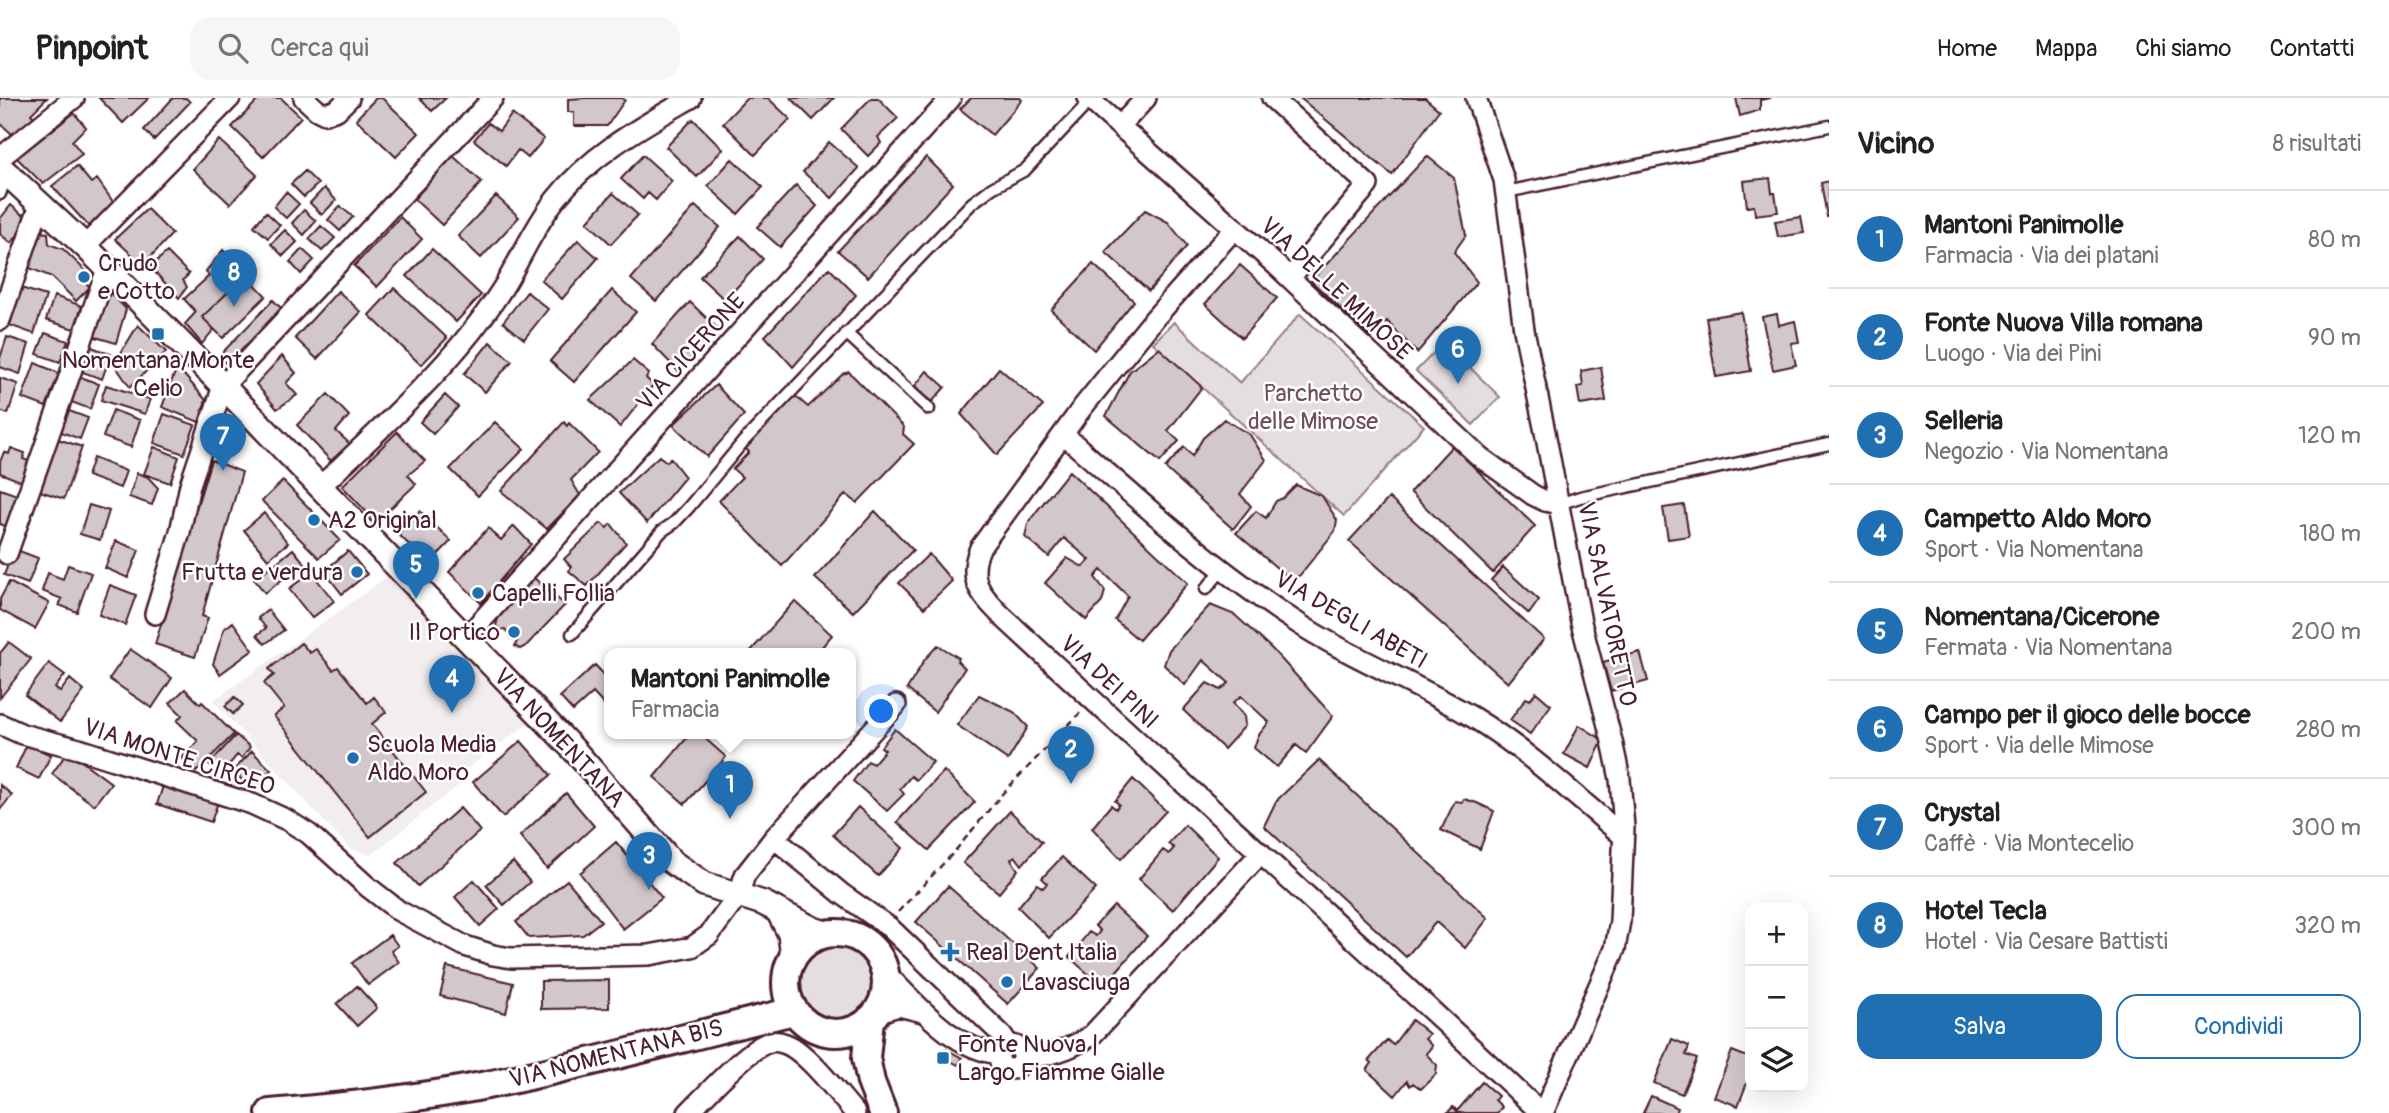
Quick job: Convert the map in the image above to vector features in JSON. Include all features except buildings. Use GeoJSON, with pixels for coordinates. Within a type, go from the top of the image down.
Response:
{"type":"FeatureCollection","features":[{"type":"Feature","properties":{"kind":"main road"},"geometry":{"type":"LineString","coordinates":[[827,1033],[843,1033],[858,1028],[873,1016],[883,1000],[886,986],[884,971],[873,950],[852,936],[828,934],[814,938],[793,957],[786,984],[794,1011],[814,1028],[844,1043],[871,1082]]}},
{"type":"Feature","properties":{"kind":"main road","name":"VIA NOMENTANA BIS"},"geometry":{"type":"LineString","coordinates":[[270,1113],[359,1105],[486,1085],[794,1011]]}},
{"type":"Feature","properties":{"kind":"main road"},"geometry":{"type":"LineString","coordinates":[[873,1016],[866,1058],[871,1082],[883,1113]]}},
{"type":"Feature","properties":{"kind":"street"},"geometry":{"type":"LineString","coordinates":[[2,173],[74,98]]}},
{"type":"Feature","properties":{"kind":"street"},"geometry":{"type":"LineString","coordinates":[[85,246],[230,98]]}},
{"type":"Feature","properties":{"kind":"street"},"geometry":{"type":"LineString","coordinates":[[304,98],[317,110],[330,114],[349,98]]}},
{"type":"Feature","properties":{"kind":"street"},"geometry":{"type":"LineString","coordinates":[[155,614],[180,531],[190,485],[223,386],[493,98]]}},
{"type":"Feature","properties":{"kind":"street"},"geometry":{"type":"LineString","coordinates":[[319,488],[461,345],[495,300],[548,209],[568,185],[616,143],[691,98]]}},
{"type":"Feature","properties":{"kind":"street","name":"VIA CICERONE"},"geometry":{"type":"LineString","coordinates":[[466,638],[951,98]]}},
{"type":"Feature","properties":{"kind":"street"},"geometry":{"type":"LineString","coordinates":[[1120,127],[1146,98]]}},
{"type":"Feature","properties":{"kind":"street"},"geometry":{"type":"LineString","coordinates":[[1272,98],[1368,185],[1290,278]]}},
{"type":"Feature","properties":{"kind":"street","name":"VIA SALVATORETTO"},"geometry":{"type":"LineString","coordinates":[[1476,98],[1506,192],[1521,318],[1581,622],[1618,767],[1623,804],[1620,921],[1615,949],[1542,1113]]}},
{"type":"Feature","properties":{"kind":"street","name":"VIA DELLE MIMOSE"},"geometry":{"type":"LineString","coordinates":[[1089,99],[1290,278],[1496,470],[1533,495],[1559,504]]}},
{"type":"Feature","properties":{"kind":"street","name":"VIA NOMENTANA"},"geometry":{"type":"LineString","coordinates":[[2,173],[85,246],[223,386],[582,759],[672,862],[698,881],[758,901],[828,934]]}},
{"type":"Feature","properties":{"kind":"street"},"geometry":{"type":"LineString","coordinates":[[0,320],[40,204]]}},
{"type":"Feature","properties":{"kind":"street","name":"VIA DEI PINI"},"geometry":{"type":"LineString","coordinates":[[1235,228],[1154,319],[1063,434],[980,548],[974,564],[975,579],[988,602],[1002,616],[1542,1113]]}},
{"type":"Feature","properties":{"kind":"street"},"geometry":{"type":"LineString","coordinates":[[7,554],[107,269]]}},
{"type":"Feature","properties":{"kind":"street","name":"VIA DEGLI ABETI"},"geometry":{"type":"LineString","coordinates":[[1063,434],[1221,571],[1316,635],[1419,687],[1484,724],[1623,836]]}},
{"type":"Feature","properties":{"kind":"street","name":"VIA MONTE CIRCEO"},"geometry":{"type":"LineString","coordinates":[[2,728],[265,809],[309,834],[399,911],[446,937],[493,955],[521,958],[630,957],[697,945],[709,935],[738,896],[745,875],[774,838],[896,705]]}},
{"type":"Feature","properties":{"kind":"street"},"geometry":{"type":"LineString","coordinates":[[774,838],[842,894],[889,927],[1002,1035],[1010,1052]]}},
{"type":"Feature","properties":{"kind":"street"},"geometry":{"type":"LineString","coordinates":[[884,971],[923,1013],[964,1043],[980,1050],[1050,1054],[1092,1035],[1261,853]]}},
{"type":"Feature","properties":{"kind":"street"},"geometry":{"type":"LineString","coordinates":[[778,911],[790,934],[793,957]]}},
{"type":"Feature","properties":{"kind":"street"},"geometry":{"type":"LineString","coordinates":[[873,1016],[899,1006],[923,1013]]}},
{"type":"Feature","properties":{"kind":"street"},"geometry":{"type":"LineString","coordinates":[[688,1113],[750,1054],[773,1041],[787,1044],[802,1055],[855,1113]]}},
{"type":"Feature","properties":{"kind":"lane"},"geometry":{"type":"LineString","coordinates":[[572,634],[662,531],[690,507],[743,442],[846,333],[972,203],[992,188],[1025,170],[1089,99]]}},
{"type":"Feature","properties":{"kind":"lane"},"geometry":{"type":"LineString","coordinates":[[1506,192],[1829,126]]}},
{"type":"Feature","properties":{"kind":"lane"},"geometry":{"type":"LineString","coordinates":[[846,333],[929,409]]}},
{"type":"Feature","properties":{"kind":"lane"},"geometry":{"type":"LineString","coordinates":[[1559,504],[1580,497],[1829,444]]}},
{"type":"Feature","properties":{"kind":"lane"},"geometry":{"type":"LineString","coordinates":[[1206,589],[1221,571]]}},
{"type":"Feature","properties":{"kind":"path"},"geometry":{"type":"LineString","coordinates":[[903,906],[955,851],[1003,793],[1084,709]]}},
{"type":"Feature","properties":{"kind":"shaded area"},"geometry":{"type":"Polygon","coordinates":[[[387,577],[530,722],[454,778],[459,785],[371,855],[350,849],[213,701],[387,577]]]}},
{"type":"Feature","properties":{"kind":"green space","name":"Parchetto delle Mimose"},"geometry":{"type":"Polygon","coordinates":[[[1300,314],[1424,426],[1344,516],[1153,343],[1174,322],[1240,383],[1300,314]]]}},
{"type":"Feature","properties":{"kind":"green space"},"geometry":{"type":"Polygon","coordinates":[[[1444,342],[1500,397],[1473,425],[1416,371],[1444,342]]]}},
{"type":"Feature","properties":{"kind":"green space"},"geometry":{"type":"Polygon","coordinates":[[[836,948],[861,958],[871,983],[861,1008],[836,1018],[811,1008],[801,983],[811,958],[836,948]]]}},
{"type":"Feature","properties":{"kind":"place","name":"Crudo e Cotto"},"geometry":{"type":"Point","coordinates":[84,277]}},
{"type":"Feature","properties":{"kind":"place","name":"Hotel Tecla"},"geometry":{"type":"Point","coordinates":[234,307]}},
{"type":"Feature","properties":{"kind":"place","name":"Nomentana/Monte Celio"},"geometry":{"type":"Point","coordinates":[158,334]}},
{"type":"Feature","properties":{"kind":"place","name":"Campo per il gioco delle bocce"},"geometry":{"type":"Point","coordinates":[1458,384]}},
{"type":"Feature","properties":{"kind":"place","name":"Crystal"},"geometry":{"type":"Point","coordinates":[223,471]}},
{"type":"Feature","properties":{"kind":"place","name":"A2 Original"},"geometry":{"type":"Point","coordinates":[314,520]}},
{"type":"Feature","properties":{"kind":"place","name":"Frutta e verdura"},"geometry":{"type":"Point","coordinates":[357,572]}},
{"type":"Feature","properties":{"kind":"place","name":"Capelli Follia"},"geometry":{"type":"Point","coordinates":[478,593]}},
{"type":"Feature","properties":{"kind":"place","name":"Nomentana/Cicerone"},"geometry":{"type":"Point","coordinates":[416,599]}},
{"type":"Feature","properties":{"kind":"place","name":"Il Portico"},"geometry":{"type":"Point","coordinates":[514,632]}},
{"type":"Feature","properties":{"kind":"place","name":"Campetto Aldo Moro"},"geometry":{"type":"Point","coordinates":[452,713]}},
{"type":"Feature","properties":{"kind":"place","name":"Scuola Media Aldo Moro"},"geometry":{"type":"Point","coordinates":[353,758]}},
{"type":"Feature","properties":{"kind":"place","name":"Fonte Nuova Villa romana"},"geometry":{"type":"Point","coordinates":[1071,784]}},
{"type":"Feature","properties":{"kind":"place","name":"Mantoni Panimolle"},"geometry":{"type":"Point","coordinates":[730,819]}},
{"type":"Feature","properties":{"kind":"place","name":"Selleria"},"geometry":{"type":"Point","coordinates":[649,890]}},
{"type":"Feature","properties":{"kind":"place","name":"Real Dent Italia"},"geometry":{"type":"Point","coordinates":[950,952]}},
{"type":"Feature","properties":{"kind":"place","name":"Lavasciuga"},"geometry":{"type":"Point","coordinates":[1007,982]}},
{"type":"Feature","properties":{"kind":"place","name":"Fonte Nuova | Largo Fiamme Gialle"},"geometry":{"type":"Point","coordinates":[943,1058]}}]}
